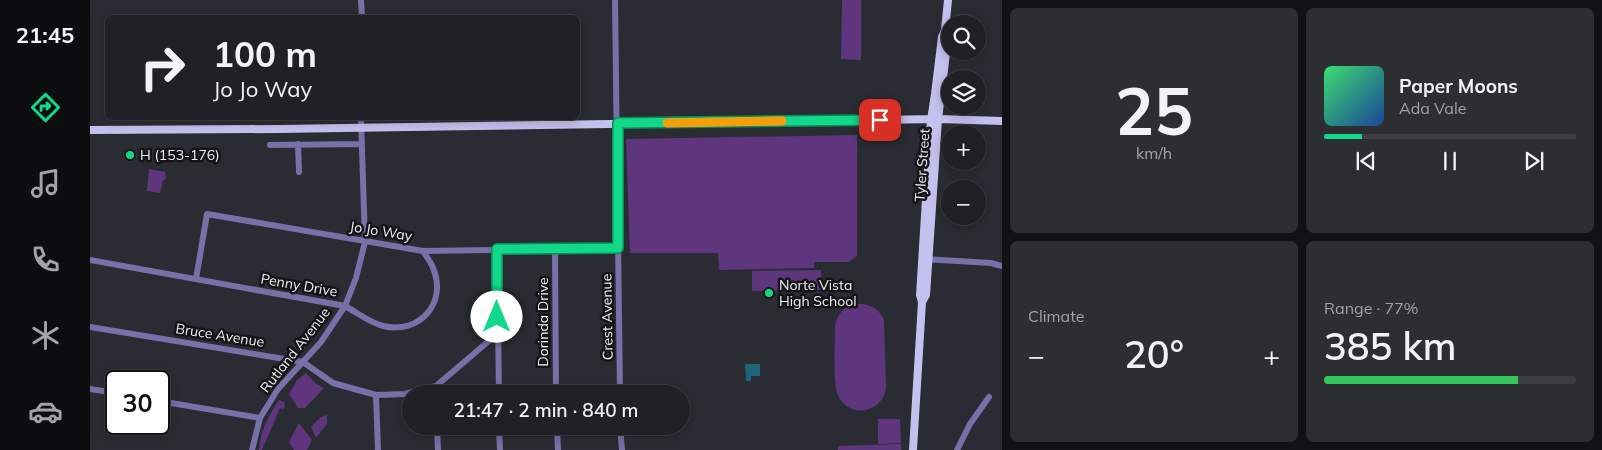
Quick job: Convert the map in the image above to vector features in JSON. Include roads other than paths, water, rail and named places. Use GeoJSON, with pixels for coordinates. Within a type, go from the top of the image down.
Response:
{"type":"FeatureCollection","features":[{"type":"Feature","properties":{"kind":"main road","name":"Tyler Street"},"geometry":{"type":"LineString","coordinates":[[913,450],[922,302],[926,295],[925,191],[942,36],[945,30],[948,0]]}},
{"type":"Feature","properties":{"kind":"main road"},"geometry":{"type":"LineString","coordinates":[[90,130],[362,128],[934,119],[1002,121]]}},
{"type":"Feature","properties":{"kind":"street"},"geometry":{"type":"LineString","coordinates":[[361,0],[362,15]]}},
{"type":"Feature","properties":{"kind":"street","name":"Crest Avenue"},"geometry":{"type":"LineString","coordinates":[[615,0],[620,385]]}},
{"type":"Feature","properties":{"kind":"street","name":"Rutland Avenue"},"geometry":{"type":"LineString","coordinates":[[252,450],[260,418],[278,389],[321,342],[345,306],[356,278],[366,242],[362,120]]}},
{"type":"Feature","properties":{"kind":"street"},"geometry":{"type":"LineString","coordinates":[[298,144],[299,172]]}},
{"type":"Feature","properties":{"kind":"street"},"geometry":{"type":"LineString","coordinates":[[270,145],[362,144]]}},
{"type":"Feature","properties":{"kind":"street","name":"Jo Jo Way"},"geometry":{"type":"LineString","coordinates":[[196,279],[207,214],[423,251],[618,248]]}},
{"type":"Feature","properties":{"kind":"street"},"geometry":{"type":"LineString","coordinates":[[497,249],[499,385]]}},
{"type":"Feature","properties":{"kind":"street","name":"Dorinda Drive"},"geometry":{"type":"LineString","coordinates":[[555,249],[556,385]]}},
{"type":"Feature","properties":{"kind":"street","name":"Penny Drive"},"geometry":{"type":"LineString","coordinates":[[90,260],[345,306],[381,326],[400,328],[418,322],[433,308],[437,289],[434,269],[423,251]]}},
{"type":"Feature","properties":{"kind":"street"},"geometry":{"type":"LineString","coordinates":[[925,259],[991,263],[1002,266]]}},
{"type":"Feature","properties":{"kind":"street","name":"Bruce Avenue"},"geometry":{"type":"LineString","coordinates":[[90,327],[303,362],[333,383],[376,395],[402,394]]}},
{"type":"Feature","properties":{"kind":"street","name":"Bruce Avenue"},"geometry":{"type":"LineString","coordinates":[[437,385],[497,334]]}},
{"type":"Feature","properties":{"kind":"street"},"geometry":{"type":"LineString","coordinates":[[90,389],[105,391]]}},
{"type":"Feature","properties":{"kind":"street"},"geometry":{"type":"LineString","coordinates":[[376,395],[378,450]]}},
{"type":"Feature","properties":{"kind":"street"},"geometry":{"type":"LineString","coordinates":[[957,450],[970,424],[989,397]]}},
{"type":"Feature","properties":{"kind":"street"},"geometry":{"type":"LineString","coordinates":[[170,403],[260,418]]}},
{"type":"Feature","properties":{"kind":"street"},"geometry":{"type":"LineString","coordinates":[[437,435],[438,450]]}},
{"type":"Feature","properties":{"kind":"street"},"geometry":{"type":"LineString","coordinates":[[500,435],[500,450]]}},
{"type":"Feature","properties":{"kind":"street"},"geometry":{"type":"LineString","coordinates":[[557,435],[558,450]]}},
{"type":"Feature","properties":{"kind":"street"},"geometry":{"type":"LineString","coordinates":[[621,435],[622,450]]}},
{"type":"Feature","properties":{"kind":"water"},"geometry":{"type":"Polygon","coordinates":[[[745,364],[760,364],[760,376],[751,376],[751,381],[746,381],[745,364]]]}},
{"type":"Feature","properties":{"kind":"place","name":"H (153-176)"},"geometry":{"type":"Point","coordinates":[130,155]}},
{"type":"Feature","properties":{"kind":"place","name":"Norte Vista High School"},"geometry":{"type":"Point","coordinates":[769,293]}}]}
